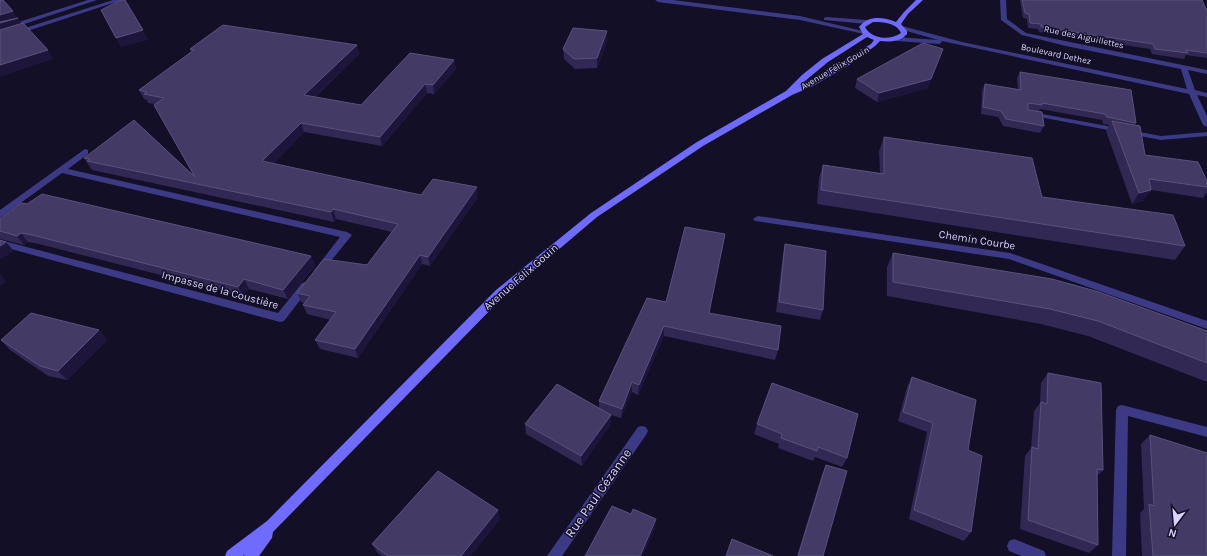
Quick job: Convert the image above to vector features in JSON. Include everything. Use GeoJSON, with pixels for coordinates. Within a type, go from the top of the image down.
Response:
{"type":"FeatureCollection","features":[{"type":"Feature","properties":{"kind":"main road"},"geometry":{"type":"LineString","coordinates":[[899,26],[906,13],[920,0]]}},
{"type":"Feature","properties":{"kind":"main road"},"geometry":{"type":"LineString","coordinates":[[867,22],[885,21],[906,13]]}},
{"type":"Feature","properties":{"kind":"main road"},"geometry":{"type":"LineString","coordinates":[[885,21],[899,26],[904,34],[897,39]]}},
{"type":"Feature","properties":{"kind":"main road","name":"Avenue Félix Gouin"},"geometry":{"type":"LineString","coordinates":[[867,22],[862,27],[866,33],[878,39],[897,39]]}},
{"type":"Feature","properties":{"kind":"main road","name":"Avenue Félix Gouin"},"geometry":{"type":"LineString","coordinates":[[789,93],[799,80],[866,33]]}},
{"type":"Feature","properties":{"kind":"main road","name":"Avenue Félix Gouin"},"geometry":{"type":"LineString","coordinates":[[232,556],[272,525],[500,292],[594,215],[700,144],[789,93],[810,84],[846,63],[873,45],[878,39]]}},
{"type":"Feature","properties":{"kind":"main road","name":"Avenue Félix Gouin"},"geometry":{"type":"LineString","coordinates":[[251,556],[272,525]]}},
{"type":"Feature","properties":{"kind":"street"},"geometry":{"type":"LineString","coordinates":[[0,30],[94,0]]}},
{"type":"Feature","properties":{"kind":"street"},"geometry":{"type":"LineString","coordinates":[[0,38],[119,0]]}},
{"type":"Feature","properties":{"kind":"street"},"geometry":{"type":"LineString","coordinates":[[658,0],[804,18],[867,22]]}},
{"type":"Feature","properties":{"kind":"street","name":"Rue des Aiguillettes"},"geometry":{"type":"LineString","coordinates":[[1003,0],[1004,20],[1024,34],[1066,44],[1207,72]]}},
{"type":"Feature","properties":{"kind":"street"},"geometry":{"type":"LineString","coordinates":[[804,18],[866,33]]}},
{"type":"Feature","properties":{"kind":"street","name":"Boulevard Dethez"},"geometry":{"type":"LineString","coordinates":[[899,26],[961,44],[1207,95]]}},
{"type":"Feature","properties":{"kind":"street"},"geometry":{"type":"LineString","coordinates":[[897,39],[961,44]]}},
{"type":"Feature","properties":{"kind":"street"},"geometry":{"type":"LineString","coordinates":[[1184,68],[1192,92],[1207,125]]}},
{"type":"Feature","properties":{"kind":"street"},"geometry":{"type":"LineString","coordinates":[[1029,113],[1161,138],[1207,134]]}},
{"type":"Feature","properties":{"kind":"street"},"geometry":{"type":"LineString","coordinates":[[0,215],[85,152]]}},
{"type":"Feature","properties":{"kind":"street","name":"Impasse de la Coustière"},"geometry":{"type":"LineString","coordinates":[[0,243],[280,318],[347,235],[61,170]]}},
{"type":"Feature","properties":{"kind":"street","name":"Chemin Courbe"},"geometry":{"type":"LineString","coordinates":[[758,219],[1010,256],[1207,325]]}},
{"type":"Feature","properties":{"kind":"street"},"geometry":{"type":"LineString","coordinates":[[1119,556],[1122,410],[1207,432]]}},
{"type":"Feature","properties":{"kind":"street","name":"Rue Paul Cézanne"},"geometry":{"type":"LineString","coordinates":[[554,556],[642,431]]}},
{"type":"Feature","properties":{"kind":"street"},"geometry":{"type":"LineString","coordinates":[[1014,546],[1039,556]]}},
{"type":"Feature","properties":{"kind":"building"},"geometry":{"type":"Polygon","coordinates":[[[0,0],[3,0],[13,11],[0,15],[0,0]]]}},
{"type":"Feature","properties":{"kind":"building"},"geometry":{"type":"Polygon","coordinates":[[[121,0],[125,0],[143,30],[116,38],[101,10],[121,0]]]}},
{"type":"Feature","properties":{"kind":"building"},"geometry":{"type":"Polygon","coordinates":[[[1022,0],[1202,0],[1207,9],[1207,53],[1186,50],[1188,53],[1155,49],[1153,44],[1041,27],[1041,24],[1030,23],[1029,14],[1025,13],[1022,0]]]}},
{"type":"Feature","properties":{"kind":"building"},"geometry":{"type":"Polygon","coordinates":[[[23,23],[48,50],[0,65],[0,30],[23,23]]]}},
{"type":"Feature","properties":{"kind":"building"},"geometry":{"type":"Polygon","coordinates":[[[223,25],[357,45],[304,95],[361,105],[410,53],[454,60],[433,85],[425,84],[380,137],[301,123],[262,161],[421,195],[433,179],[477,187],[428,257],[420,255],[355,349],[315,340],[336,312],[303,305],[310,296],[297,293],[324,259],[367,265],[398,224],[333,209],[331,212],[87,161],[90,159],[84,158],[134,120],[195,177],[154,105],[164,98],[144,94],[147,92],[139,90],[194,50],[190,49],[223,25]]]}},
{"type":"Feature","properties":{"kind":"building"},"geometry":{"type":"Polygon","coordinates":[[[573,28],[607,31],[597,58],[574,59],[563,49],[573,28]]]}},
{"type":"Feature","properties":{"kind":"building"},"geometry":{"type":"Polygon","coordinates":[[[923,43],[943,49],[931,79],[879,93],[857,79],[923,43]]]}},
{"type":"Feature","properties":{"kind":"building"},"geometry":{"type":"Polygon","coordinates":[[[1020,72],[1131,90],[1136,123],[1107,117],[1105,114],[1042,103],[1042,105],[1028,103],[1028,110],[1042,112],[1044,126],[1006,119],[1001,111],[983,107],[985,84],[1021,90],[1020,72]]]}},
{"type":"Feature","properties":{"kind":"building"},"geometry":{"type":"Polygon","coordinates":[[[1112,121],[1140,126],[1145,155],[1198,162],[1207,181],[1207,187],[1149,179],[1151,190],[1139,193],[1112,121]]]}},
{"type":"Feature","properties":{"kind":"building"},"geometry":{"type":"Polygon","coordinates":[[[884,137],[1032,158],[1042,197],[1173,215],[1185,246],[821,190],[823,165],[884,174],[884,137]]]}},
{"type":"Feature","properties":{"kind":"building"},"geometry":{"type":"Polygon","coordinates":[[[42,194],[311,256],[283,290],[244,279],[238,287],[32,235],[21,233],[17,236],[0,231],[0,219],[21,203],[27,204],[42,194]]]}},
{"type":"Feature","properties":{"kind":"building"},"geometry":{"type":"Polygon","coordinates":[[[685,227],[725,234],[709,313],[781,326],[778,350],[664,326],[639,385],[632,382],[622,409],[599,401],[647,298],[666,302],[685,227]]]}},
{"type":"Feature","properties":{"kind":"building"},"geometry":{"type":"Polygon","coordinates":[[[0,240],[6,242],[0,246],[0,240]]]}},
{"type":"Feature","properties":{"kind":"building"},"geometry":{"type":"Polygon","coordinates":[[[785,244],[826,251],[823,310],[779,302],[785,244]]]}},
{"type":"Feature","properties":{"kind":"building"},"geometry":{"type":"Polygon","coordinates":[[[893,253],[1052,279],[1099,292],[1207,331],[1207,363],[1098,321],[1050,309],[893,282],[893,253]]]}},
{"type":"Feature","properties":{"kind":"building"},"geometry":{"type":"Polygon","coordinates":[[[31,313],[99,330],[58,371],[40,366],[1,340],[31,313]]]}},
{"type":"Feature","properties":{"kind":"building"},"geometry":{"type":"Polygon","coordinates":[[[1048,373],[1101,383],[1103,470],[1097,469],[1098,545],[1028,520],[1032,447],[1038,449],[1041,402],[1047,404],[1048,373]]]}},
{"type":"Feature","properties":{"kind":"building"},"geometry":{"type":"Polygon","coordinates":[[[912,377],[976,400],[968,450],[982,456],[971,532],[914,510],[933,423],[903,412],[912,377]]]}},
{"type":"Feature","properties":{"kind":"building"},"geometry":{"type":"Polygon","coordinates":[[[772,383],[858,414],[847,458],[818,447],[817,451],[781,438],[782,434],[757,424],[772,383]]]}},
{"type":"Feature","properties":{"kind":"building"},"geometry":{"type":"Polygon","coordinates":[[[557,384],[611,415],[581,456],[525,424],[557,384]]]}},
{"type":"Feature","properties":{"kind":"building"},"geometry":{"type":"Polygon","coordinates":[[[1150,435],[1207,453],[1207,556],[1153,556],[1149,504],[1154,506],[1150,435]]]}},
{"type":"Feature","properties":{"kind":"building"},"geometry":{"type":"Polygon","coordinates":[[[826,465],[847,471],[823,556],[798,556],[826,465]]]}},
{"type":"Feature","properties":{"kind":"building"},"geometry":{"type":"Polygon","coordinates":[[[438,471],[498,510],[461,556],[388,556],[372,544],[438,471]]]}},
{"type":"Feature","properties":{"kind":"building"},"geometry":{"type":"Polygon","coordinates":[[[612,506],[631,514],[633,509],[656,519],[640,556],[585,556],[612,506]]]}},
{"type":"Feature","properties":{"kind":"building"},"geometry":{"type":"Polygon","coordinates":[[[732,539],[773,556],[726,556],[732,539]]]}}]}
